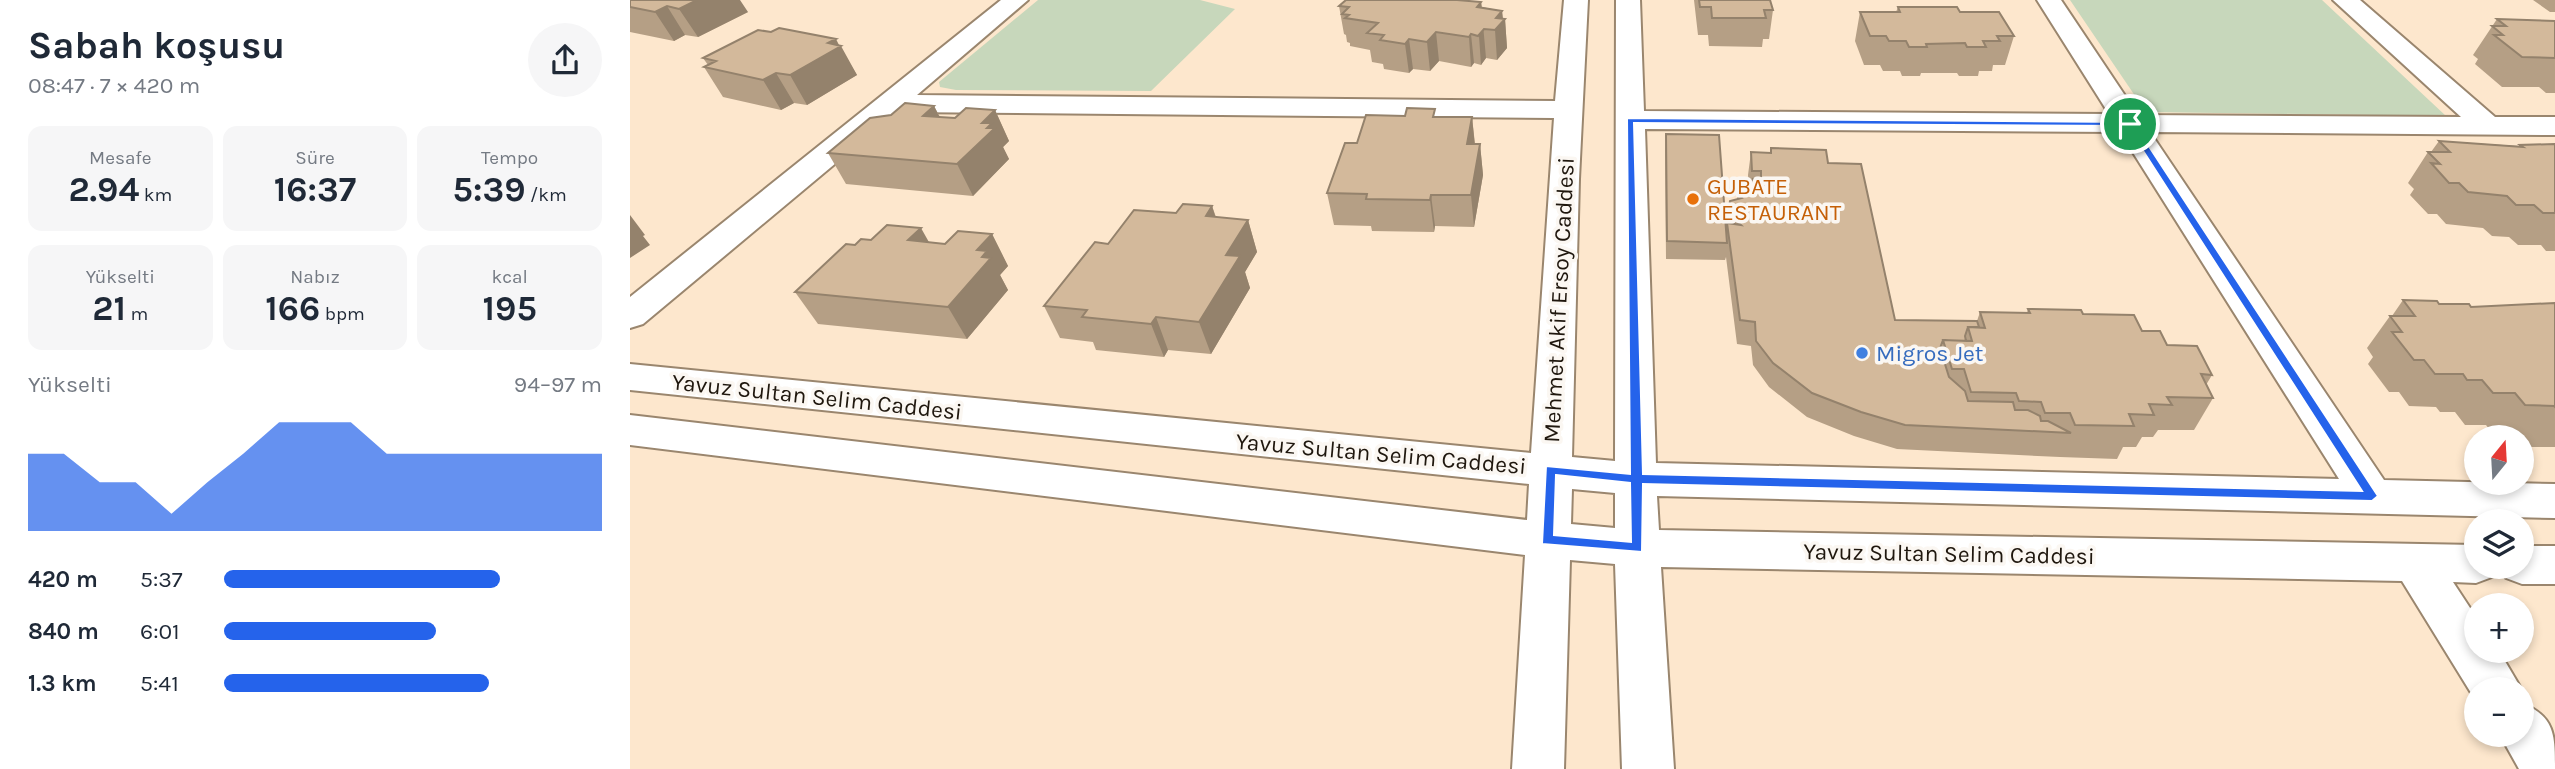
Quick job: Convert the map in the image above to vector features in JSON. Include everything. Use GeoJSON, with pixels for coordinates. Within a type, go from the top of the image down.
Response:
{"type":"FeatureCollection","features":[{"type":"Feature","properties":{"kind":"street"},"geometry":{"type":"LineString","coordinates":[[630,316],[1016,0]]}},
{"type":"Feature","properties":{"kind":"street","name":"Mehmet Akif Ersoy Caddesi"},"geometry":{"type":"LineString","coordinates":[[1538,769],[1550,470],[1576,0]]}},
{"type":"Feature","properties":{"kind":"street"},"geometry":{"type":"LineString","coordinates":[[1628,0],[1637,548],[1648,769]]}},
{"type":"Feature","properties":{"kind":"street"},"geometry":{"type":"LineString","coordinates":[[2049,0],[2372,496]]}},
{"type":"Feature","properties":{"kind":"street"},"geometry":{"type":"LineString","coordinates":[[2345,0],[2487,125]]}},
{"type":"Feature","properties":{"kind":"street"},"geometry":{"type":"LineString","coordinates":[[890,103],[1569,110]]}},
{"type":"Feature","properties":{"kind":"street"},"geometry":{"type":"LineString","coordinates":[[1630,120],[2555,126]]}},
{"type":"Feature","properties":{"kind":"street","name":"Yavuz Sultan Selim Caddesi"},"geometry":{"type":"LineString","coordinates":[[630,377],[944,411],[1637,479],[2555,501]]}},
{"type":"Feature","properties":{"kind":"street","name":"Yavuz Sultan Selim Caddesi"},"geometry":{"type":"LineString","coordinates":[[634,435],[1547,540],[1637,548],[2464,564]]}},
{"type":"Feature","properties":{"kind":"street"},"geometry":{"type":"LineString","coordinates":[[2415,563],[2489,677]]}},
{"type":"Feature","properties":{"kind":"street"},"geometry":{"type":"LineString","coordinates":[[2534,565],[2555,565]]}},
{"type":"Feature","properties":{"kind":"street"},"geometry":{"type":"LineString","coordinates":[[2534,746],[2549,769]]}},
{"type":"Feature","properties":{"kind":"green space"},"geometry":{"type":"Polygon","coordinates":[[[1038,0],[1200,0],[1235,9],[1151,91],[956,90],[940,87],[939,82],[1038,0]]]}},
{"type":"Feature","properties":{"kind":"green space"},"geometry":{"type":"Polygon","coordinates":[[[2070,0],[2322,0],[2446,116],[2146,112],[2070,0]]]}},
{"type":"Feature","properties":{"kind":"building"},"geometry":{"type":"Polygon","coordinates":[[[630,0],[697,0],[679,9],[667,6],[655,12],[630,7],[630,0]]]}},
{"type":"Feature","properties":{"kind":"building"},"geometry":{"type":"Polygon","coordinates":[[[1346,0],[1481,2],[1477,7],[1502,11],[1496,18],[1505,19],[1495,30],[1484,29],[1478,36],[1436,32],[1427,42],[1409,39],[1405,44],[1380,40],[1384,35],[1367,33],[1378,23],[1345,18],[1349,15],[1342,14],[1349,7],[1339,6],[1346,0]]]}},
{"type":"Feature","properties":{"kind":"building"},"geometry":{"type":"Polygon","coordinates":[[[1699,0],[1770,0],[1773,10],[1764,10],[1766,18],[1712,18],[1711,7],[1700,7],[1699,0]]]}},
{"type":"Feature","properties":{"kind":"building"},"geometry":{"type":"Polygon","coordinates":[[[1898,7],[1957,7],[1960,12],[1999,12],[2014,36],[1997,36],[2000,41],[1983,41],[1986,47],[1967,47],[1965,43],[1909,47],[1906,41],[1889,41],[1886,36],[1870,36],[1860,12],[1900,12],[1898,7]]]}},
{"type":"Feature","properties":{"kind":"building"},"geometry":{"type":"Polygon","coordinates":[[[2497,19],[2555,21],[2555,58],[2522,57],[2494,35],[2503,35],[2492,26],[2506,26],[2497,19]]]}},
{"type":"Feature","properties":{"kind":"building"},"geometry":{"type":"Polygon","coordinates":[[[779,28],[836,39],[828,43],[841,46],[790,75],[776,73],[763,80],[704,67],[716,61],[703,58],[758,30],[771,32],[779,28]]]}},
{"type":"Feature","properties":{"kind":"building"},"geometry":{"type":"Polygon","coordinates":[[[905,103],[934,106],[923,116],[955,118],[966,108],[995,110],[982,123],[992,123],[987,128],[995,128],[957,164],[828,153],[870,118],[891,115],[905,103]]]}},
{"type":"Feature","properties":{"kind":"building"},"geometry":{"type":"Polygon","coordinates":[[[1407,108],[1435,109],[1433,117],[1472,117],[1467,144],[1480,144],[1471,195],[1431,195],[1430,200],[1366,199],[1367,194],[1327,193],[1345,143],[1357,143],[1366,115],[1405,116],[1407,108]]]}},
{"type":"Feature","properties":{"kind":"building","name":"GUBATE RESTAURANT"},"geometry":{"type":"Polygon","coordinates":[[[1666,134],[1719,135],[1727,243],[1667,241],[1666,134]]]}},
{"type":"Feature","properties":{"kind":"building"},"geometry":{"type":"Polygon","coordinates":[[[2439,141],[2523,147],[2520,145],[2555,144],[2555,213],[2543,213],[2534,205],[2516,205],[2507,196],[2468,192],[2459,183],[2449,183],[2431,163],[2440,164],[2428,152],[2450,152],[2439,141]]]}},
{"type":"Feature","properties":{"kind":"building"},"geometry":{"type":"Polygon","coordinates":[[[1771,148],[1826,150],[1828,163],[1861,164],[1895,320],[1977,321],[1979,327],[1968,327],[1966,341],[1943,340],[1940,348],[1949,377],[1965,391],[1968,401],[2013,402],[2015,410],[2028,410],[2040,416],[2041,421],[2048,421],[2071,433],[1905,425],[1812,393],[1773,363],[1756,341],[1755,322],[1740,320],[1727,223],[1741,225],[1728,213],[1730,201],[1742,198],[1738,193],[1742,188],[1754,186],[1753,179],[1761,180],[1761,171],[1752,171],[1751,152],[1771,153],[1771,148]]]}},
{"type":"Feature","properties":{"kind":"building"},"geometry":{"type":"Polygon","coordinates":[[[1183,204],[1212,206],[1206,216],[1248,220],[1226,255],[1240,256],[1199,322],[1156,317],[1151,324],[1082,317],[1087,310],[1044,306],[1095,242],[1108,244],[1134,210],[1176,213],[1183,204]]]}},
{"type":"Feature","properties":{"kind":"building"},"geometry":{"type":"Polygon","coordinates":[[[887,225],[921,228],[908,240],[945,244],[958,231],[992,234],[977,250],[987,251],[982,257],[991,258],[948,307],[795,292],[846,244],[855,245],[861,239],[871,240],[887,225]]]}},
{"type":"Feature","properties":{"kind":"building"},"geometry":{"type":"Polygon","coordinates":[[[2403,300],[2469,304],[2471,307],[2555,303],[2555,407],[2525,405],[2515,393],[2493,393],[2482,380],[2467,380],[2463,374],[2435,374],[2424,360],[2414,360],[2392,332],[2402,332],[2390,316],[2415,316],[2403,300]]]}},
{"type":"Feature","properties":{"kind":"building"},"geometry":{"type":"Polygon","coordinates":[[[2028,309],[2134,315],[2142,331],[2160,331],[2167,345],[2197,346],[2212,375],[2201,374],[2213,398],[2167,397],[2172,405],[2149,404],[2154,415],[2129,414],[2134,426],[2075,425],[2070,413],[2045,413],[2041,402],[2019,401],[2016,393],[1971,392],[1964,369],[1952,369],[1943,340],[1972,341],[1968,327],[1985,328],[1980,312],[2030,313],[2028,309]]]}},
{"type":"Feature","properties":{"kind":"place","name":"GUBATE RESTAURANT"},"geometry":{"type":"Point","coordinates":[1693,199]}},
{"type":"Feature","properties":{"kind":"place","name":"Migros Jet"},"geometry":{"type":"Point","coordinates":[1862,353]}},
{"type":"Feature","properties":{"kind":"route"},"geometry":{"type":"LineString","coordinates":[[2130,124],[1630,120],[1637,479],[1550,470],[1547,540],[1637,548],[1637,479],[2372,496],[2130,124]]}}]}
